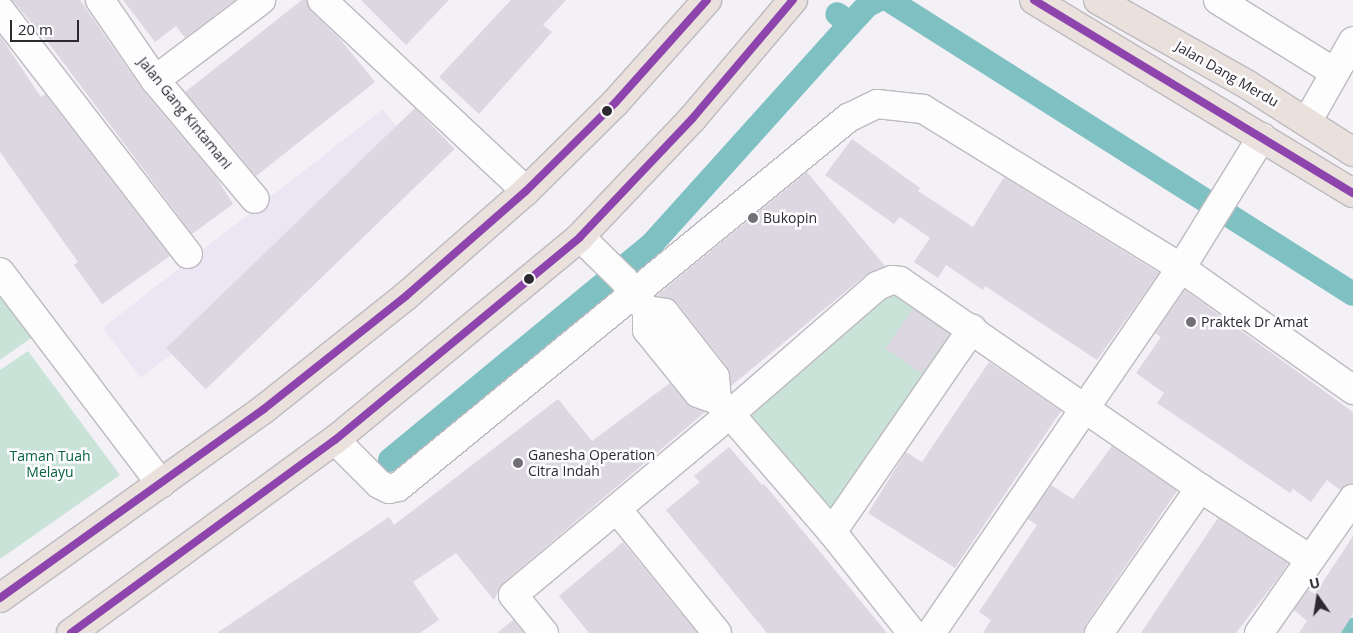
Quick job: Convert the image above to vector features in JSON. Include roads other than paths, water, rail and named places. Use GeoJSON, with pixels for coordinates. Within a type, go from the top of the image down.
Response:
{"type":"FeatureCollection","features":[{"type":"Feature","properties":{"kind":"main road"},"geometry":{"type":"LineString","coordinates":[[0,598],[264,409],[406,296],[526,191],[615,103],[707,0]]}},
{"type":"Feature","properties":{"kind":"main road"},"geometry":{"type":"LineString","coordinates":[[71,633],[335,440],[580,237],[692,119],[793,0]]}},
{"type":"Feature","properties":{"kind":"main road"},"geometry":{"type":"LineString","coordinates":[[1034,0],[1353,193]]}},
{"type":"Feature","properties":{"kind":"main road","name":"Jalan Dang Merdu"},"geometry":{"type":"LineString","coordinates":[[1098,0],[1248,85],[1353,152]]}},
{"type":"Feature","properties":{"kind":"street","name":"Jalan Gang Kintamani"},"geometry":{"type":"LineString","coordinates":[[100,0],[155,80],[255,199]]}},
{"type":"Feature","properties":{"kind":"street"},"geometry":{"type":"LineString","coordinates":[[155,80],[260,0]]}},
{"type":"Feature","properties":{"kind":"street"},"geometry":{"type":"LineString","coordinates":[[322,0],[526,191]]}},
{"type":"Feature","properties":{"kind":"street"},"geometry":{"type":"LineString","coordinates":[[1223,1],[1334,72]]}},
{"type":"Feature","properties":{"kind":"street"},"geometry":{"type":"LineString","coordinates":[[0,10],[188,254]]}},
{"type":"Feature","properties":{"kind":"street"},"geometry":{"type":"LineString","coordinates":[[1307,122],[1353,41]]}},
{"type":"Feature","properties":{"kind":"street"},"geometry":{"type":"LineString","coordinates":[[335,440],[379,484],[389,489],[398,487],[635,295],[848,118],[877,104],[923,109],[1181,268],[1353,390]]}},
{"type":"Feature","properties":{"kind":"street"},"geometry":{"type":"LineString","coordinates":[[931,633],[1181,268],[1262,138]]}},
{"type":"Feature","properties":{"kind":"street"},"geometry":{"type":"LineString","coordinates":[[580,237],[602,257],[635,295],[665,313],[715,377],[724,407],[832,532],[912,633]]}},
{"type":"Feature","properties":{"kind":"street"},"geometry":{"type":"LineString","coordinates":[[0,272],[161,484]]}},
{"type":"Feature","properties":{"kind":"street"},"geometry":{"type":"LineString","coordinates":[[544,633],[513,595],[617,509],[724,407],[884,282],[900,281],[1200,488],[1310,559]]}},
{"type":"Feature","properties":{"kind":"street"},"geometry":{"type":"LineString","coordinates":[[832,532],[972,329]]}},
{"type":"Feature","properties":{"kind":"street"},"geometry":{"type":"LineString","coordinates":[[1099,633],[1200,488]]}},
{"type":"Feature","properties":{"kind":"street"},"geometry":{"type":"LineString","coordinates":[[1258,633],[1353,499]]}},
{"type":"Feature","properties":{"kind":"street"},"geometry":{"type":"LineString","coordinates":[[617,509],[717,633]]}},
{"type":"Feature","properties":{"kind":"waterway"},"geometry":{"type":"LineString","coordinates":[[850,24],[868,5],[878,0]]}},
{"type":"Feature","properties":{"kind":"waterway"},"geometry":{"type":"LineString","coordinates":[[889,0],[1353,294]]}},
{"type":"Feature","properties":{"kind":"waterway"},"geometry":{"type":"LineString","coordinates":[[390,460],[652,244],[850,24],[837,14]]}},
{"type":"Feature","properties":{"kind":"place","name":"Bukopin"},"geometry":{"type":"Point","coordinates":[753,218]}},
{"type":"Feature","properties":{"kind":"place","name":"Praktek Dr Amat"},"geometry":{"type":"Point","coordinates":[1191,322]}},
{"type":"Feature","properties":{"kind":"place","name":"Ganesha Operation Citra Indah"},"geometry":{"type":"Point","coordinates":[518,463]}},
{"type":"Feature","properties":{"kind":"park label","name":"Taman Tuah Melayu"},"geometry":{"type":"Point","coordinates":[50,464]}}]}
